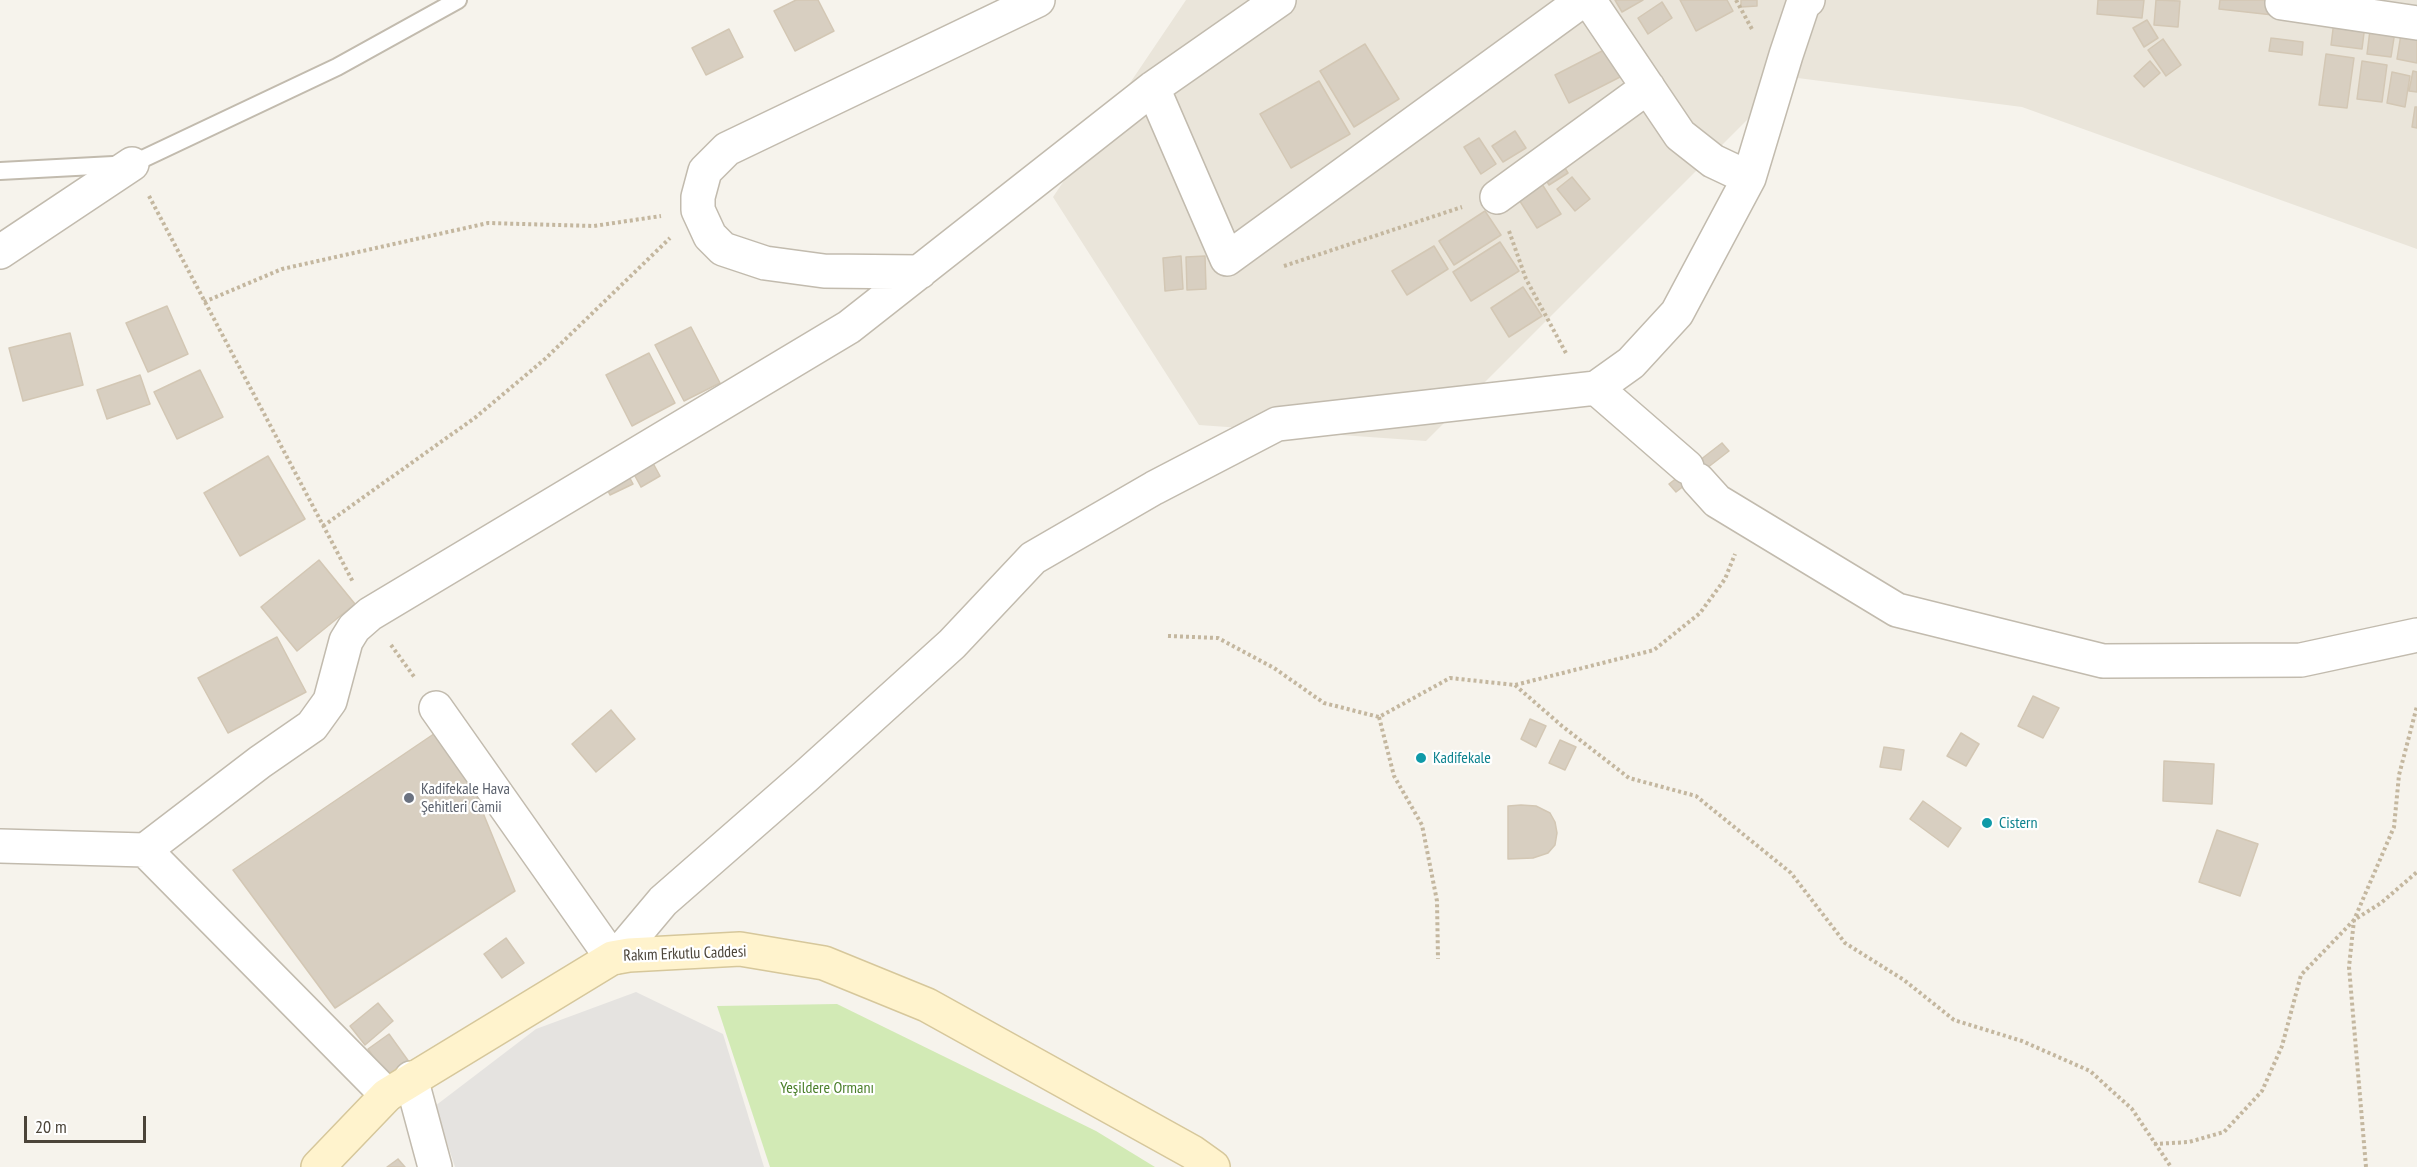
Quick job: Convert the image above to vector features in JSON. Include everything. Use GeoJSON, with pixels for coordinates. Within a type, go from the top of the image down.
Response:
{"type":"FeatureCollection","features":[{"type":"Feature","properties":{"kind":"main road","name":"Rakım Erkutlu Caddesi"},"geometry":{"type":"LineString","coordinates":[[318,1167],[399,1087],[614,958],[740,949],[824,963],[927,1005],[1192,1152],[1213,1167]]}},
{"type":"Feature","properties":{"kind":"street"},"geometry":{"type":"LineString","coordinates":[[920,272],[824,271],[765,263],[723,249],[710,236],[698,210],[698,197],[705,171],[727,149],[1038,0]]}},
{"type":"Feature","properties":{"kind":"street"},"geometry":{"type":"LineString","coordinates":[[0,846],[145,850],[260,762],[312,726],[330,701],[346,641],[354,628],[370,614],[849,327],[1153,88],[1279,0]]}},
{"type":"Feature","properties":{"kind":"street"},"geometry":{"type":"LineString","coordinates":[[1153,88],[1227,259],[1582,0]]}},
{"type":"Feature","properties":{"kind":"street"},"geometry":{"type":"LineString","coordinates":[[1589,0],[1680,135],[1713,161],[1749,178]]}},
{"type":"Feature","properties":{"kind":"street"},"geometry":{"type":"LineString","coordinates":[[436,708],[614,958],[663,901],[806,776],[951,644],[1033,558],[1154,488],[1277,424],[1596,388],[1631,363],[1677,313],[1749,178],[1786,55],[1803,4],[1808,0]]}},
{"type":"Feature","properties":{"kind":"street"},"geometry":{"type":"LineString","coordinates":[[2282,3],[2417,24]]}},
{"type":"Feature","properties":{"kind":"street"},"geometry":{"type":"LineString","coordinates":[[1497,197],[1648,87]]}},
{"type":"Feature","properties":{"kind":"street"},"geometry":{"type":"LineString","coordinates":[[0,252],[132,164]]}},
{"type":"Feature","properties":{"kind":"street"},"geometry":{"type":"LineString","coordinates":[[1596,388],[1692,474],[1717,501],[1897,610],[2103,661],[2301,660],[2417,636]]}},
{"type":"Feature","properties":{"kind":"street"},"geometry":{"type":"LineString","coordinates":[[145,850],[399,1087],[435,1167]]}},
{"type":"Feature","properties":{"kind":"lane"},"geometry":{"type":"LineString","coordinates":[[0,171],[132,164],[337,67],[458,0]]}},
{"type":"Feature","properties":{"kind":"path"},"geometry":{"type":"LineString","coordinates":[[132,164],[370,614],[436,708]]}},
{"type":"Feature","properties":{"kind":"path"},"geometry":{"type":"LineString","coordinates":[[1283,267],[1468,204],[1482,204],[1497,197],[1526,279],[1563,348]]}},
{"type":"Feature","properties":{"kind":"path"},"geometry":{"type":"LineString","coordinates":[[204,302],[282,269],[488,224],[594,226],[698,210]]}},
{"type":"Feature","properties":{"kind":"path"},"geometry":{"type":"LineString","coordinates":[[323,526],[476,417],[545,359],[698,210]]}},
{"type":"Feature","properties":{"kind":"path"},"geometry":{"type":"LineString","coordinates":[[1168,636],[1218,638],[1274,668],[1324,703],[1379,717],[1450,678],[1515,685],[1654,650],[1700,613],[1725,579],[1747,520]]}},
{"type":"Feature","properties":{"kind":"path"},"geometry":{"type":"LineString","coordinates":[[1515,685],[1562,726],[1629,778],[1696,796],[1791,873],[1845,943],[1904,980],[1954,1020],[2022,1041],[2090,1071],[2132,1109],[2171,1167]]}},
{"type":"Feature","properties":{"kind":"path"},"geometry":{"type":"LineString","coordinates":[[2366,1167],[2349,967],[2354,920],[2394,827],[2399,775],[2417,706]]}},
{"type":"Feature","properties":{"kind":"path"},"geometry":{"type":"LineString","coordinates":[[1379,717],[1394,776],[1422,825],[1437,901],[1438,959]]}},
{"type":"Feature","properties":{"kind":"path"},"geometry":{"type":"LineString","coordinates":[[2154,1144],[2189,1142],[2224,1132],[2262,1091],[2282,1046],[2301,975],[2354,920],[2381,903],[2417,872]]}},
{"type":"Feature","properties":{"kind":"shaded area"},"geometry":{"type":"Polygon","coordinates":[[[1186,0],[2417,0],[2417,249],[2022,107],[1790,77],[1426,441],[1199,425],[1053,197],[1186,0]]]}},
{"type":"Feature","properties":{"kind":"shaded area"},"geometry":{"type":"Polygon","coordinates":[[[636,992],[723,1034],[764,1167],[455,1167],[435,1106],[536,1029],[636,992]]]}},
{"type":"Feature","properties":{"kind":"green space","name":"Yeşildere Ormanı"},"geometry":{"type":"Polygon","coordinates":[[[837,1004],[1096,1131],[1155,1167],[770,1167],[717,1006],[837,1004]]]}},
{"type":"Feature","properties":{"kind":"building"},"geometry":{"type":"Polygon","coordinates":[[[796,0],[818,0],[834,31],[795,51],[774,11],[796,0]]]}},
{"type":"Feature","properties":{"kind":"building"},"geometry":{"type":"Polygon","coordinates":[[[1615,0],[1643,0],[1622,12],[1615,0]]]}},
{"type":"Feature","properties":{"kind":"building"},"geometry":{"type":"Polygon","coordinates":[[[1680,0],[1727,0],[1733,11],[1696,31],[1680,0]]]}},
{"type":"Feature","properties":{"kind":"building"},"geometry":{"type":"Polygon","coordinates":[[[1741,0],[1757,0],[1757,6],[1741,7],[1741,0]]]}},
{"type":"Feature","properties":{"kind":"building"},"geometry":{"type":"Polygon","coordinates":[[[2098,0],[2144,0],[2142,18],[2097,14],[2098,0]]]}},
{"type":"Feature","properties":{"kind":"building"},"geometry":{"type":"Polygon","coordinates":[[[2156,0],[2180,1],[2178,27],[2154,25],[2156,0]]]}},
{"type":"Feature","properties":{"kind":"building"},"geometry":{"type":"Polygon","coordinates":[[[2220,0],[2275,0],[2273,15],[2219,9],[2220,0]]]}},
{"type":"Feature","properties":{"kind":"building"},"geometry":{"type":"Polygon","coordinates":[[[1662,2],[1672,18],[1648,34],[1638,18],[1662,2]]]}},
{"type":"Feature","properties":{"kind":"building"},"geometry":{"type":"Polygon","coordinates":[[[2147,20],[2158,38],[2144,47],[2133,28],[2147,20]]]}},
{"type":"Feature","properties":{"kind":"building"},"geometry":{"type":"Polygon","coordinates":[[[2334,21],[2365,25],[2362,49],[2331,45],[2334,21]]]}},
{"type":"Feature","properties":{"kind":"building"},"geometry":{"type":"Polygon","coordinates":[[[2371,22],[2396,25],[2391,57],[2367,54],[2371,22]]]}},
{"type":"Feature","properties":{"kind":"building"},"geometry":{"type":"Polygon","coordinates":[[[2402,28],[2417,31],[2417,63],[2397,59],[2402,28]]]}},
{"type":"Feature","properties":{"kind":"building"},"geometry":{"type":"Polygon","coordinates":[[[729,29],[743,57],[706,75],[692,48],[729,29]]]}},
{"type":"Feature","properties":{"kind":"building"},"geometry":{"type":"Polygon","coordinates":[[[2271,38],[2303,42],[2302,55],[2269,51],[2271,38]]]}},
{"type":"Feature","properties":{"kind":"building"},"geometry":{"type":"Polygon","coordinates":[[[2163,39],[2181,65],[2166,76],[2148,50],[2163,39]]]}},
{"type":"Feature","properties":{"kind":"building"},"geometry":{"type":"Polygon","coordinates":[[[1365,44],[1399,99],[1354,127],[1320,71],[1365,44]]]}},
{"type":"Feature","properties":{"kind":"building"},"geometry":{"type":"Polygon","coordinates":[[[1608,48],[1622,76],[1569,103],[1555,75],[1608,48]]]}},
{"type":"Feature","properties":{"kind":"building"},"geometry":{"type":"Polygon","coordinates":[[[2326,54],[2354,58],[2347,108],[2319,105],[2326,54]]]}},
{"type":"Feature","properties":{"kind":"building"},"geometry":{"type":"Polygon","coordinates":[[[2150,61],[2160,73],[2144,87],[2134,76],[2150,61]]]}},
{"type":"Feature","properties":{"kind":"building"},"geometry":{"type":"Polygon","coordinates":[[[2362,61],[2387,65],[2382,102],[2357,99],[2362,61]]]}},
{"type":"Feature","properties":{"kind":"building"},"geometry":{"type":"Polygon","coordinates":[[[2413,71],[2417,72],[2417,92],[2409,91],[2413,71]]]}},
{"type":"Feature","properties":{"kind":"building"},"geometry":{"type":"Polygon","coordinates":[[[2392,72],[2410,76],[2405,107],[2387,103],[2392,72]]]}},
{"type":"Feature","properties":{"kind":"building"},"geometry":{"type":"Polygon","coordinates":[[[1319,81],[1350,134],[1291,168],[1260,114],[1319,81]]]}},
{"type":"Feature","properties":{"kind":"building"},"geometry":{"type":"Polygon","coordinates":[[[2415,107],[2417,107],[2417,128],[2412,127],[2415,107]]]}},
{"type":"Feature","properties":{"kind":"building"},"geometry":{"type":"Polygon","coordinates":[[[1515,131],[1526,148],[1503,162],[1492,146],[1515,131]]]}},
{"type":"Feature","properties":{"kind":"building"},"geometry":{"type":"Polygon","coordinates":[[[1479,138],[1496,164],[1481,174],[1464,147],[1479,138]]]}},
{"type":"Feature","properties":{"kind":"building"},"geometry":{"type":"Polygon","coordinates":[[[1559,158],[1568,173],[1549,185],[1540,170],[1559,158]]]}},
{"type":"Feature","properties":{"kind":"building"},"geometry":{"type":"Polygon","coordinates":[[[1572,177],[1590,199],[1575,211],[1557,189],[1572,177]]]}},
{"type":"Feature","properties":{"kind":"building"},"geometry":{"type":"Polygon","coordinates":[[[1540,181],[1561,214],[1537,228],[1516,195],[1540,181]]]}},
{"type":"Feature","properties":{"kind":"building"},"geometry":{"type":"Polygon","coordinates":[[[1485,211],[1501,235],[1454,265],[1439,241],[1485,211]]]}},
{"type":"Feature","properties":{"kind":"building"},"geometry":{"type":"Polygon","coordinates":[[[1500,242],[1519,271],[1471,301],[1453,272],[1500,242]]]}},
{"type":"Feature","properties":{"kind":"building"},"geometry":{"type":"Polygon","coordinates":[[[1434,246],[1448,269],[1407,295],[1392,271],[1434,246]]]}},
{"type":"Feature","properties":{"kind":"building"},"geometry":{"type":"Polygon","coordinates":[[[1181,256],[1183,289],[1165,291],[1163,258],[1181,256]]]}},
{"type":"Feature","properties":{"kind":"building"},"geometry":{"type":"Polygon","coordinates":[[[1205,256],[1206,289],[1187,290],[1186,257],[1205,256]]]}},
{"type":"Feature","properties":{"kind":"building"},"geometry":{"type":"Polygon","coordinates":[[[1523,287],[1542,316],[1509,337],[1491,308],[1523,287]]]}},
{"type":"Feature","properties":{"kind":"building"},"geometry":{"type":"Polygon","coordinates":[[[167,306],[188,354],[148,372],[126,323],[167,306]]]}},
{"type":"Feature","properties":{"kind":"building"},"geometry":{"type":"Polygon","coordinates":[[[691,327],[720,383],[684,401],[655,345],[691,327]]]}},
{"type":"Feature","properties":{"kind":"building"},"geometry":{"type":"Polygon","coordinates":[[[70,333],[83,385],[23,401],[9,348],[70,333]]]}},
{"type":"Feature","properties":{"kind":"building"},"geometry":{"type":"Polygon","coordinates":[[[649,353],[675,403],[632,426],[606,375],[649,353]]]}},
{"type":"Feature","properties":{"kind":"building"},"geometry":{"type":"Polygon","coordinates":[[[200,370],[223,417],[177,439],[154,392],[200,370]]]}},
{"type":"Feature","properties":{"kind":"building"},"geometry":{"type":"Polygon","coordinates":[[[140,375],[150,404],[107,419],[97,390],[140,375]]]}},
{"type":"Feature","properties":{"kind":"building"},"geometry":{"type":"Polygon","coordinates":[[[1722,443],[1729,451],[1676,492],[1669,484],[1722,443]]]}},
{"type":"Feature","properties":{"kind":"building"},"geometry":{"type":"Polygon","coordinates":[[[648,454],[660,476],[641,487],[629,465],[648,454]]]}},
{"type":"Feature","properties":{"kind":"building"},"geometry":{"type":"Polygon","coordinates":[[[268,456],[305,519],[240,556],[204,493],[268,456]]]}},
{"type":"Feature","properties":{"kind":"building"},"geometry":{"type":"Polygon","coordinates":[[[624,467],[633,484],[610,495],[602,479],[624,467]]]}},
{"type":"Feature","properties":{"kind":"building"},"geometry":{"type":"Polygon","coordinates":[[[319,560],[355,604],[297,651],[261,607],[319,560]]]}},
{"type":"Feature","properties":{"kind":"building"},"geometry":{"type":"Polygon","coordinates":[[[277,637],[306,692],[228,733],[198,678],[277,637]]]}},
{"type":"Feature","properties":{"kind":"building"},"geometry":{"type":"Polygon","coordinates":[[[2033,696],[2059,708],[2043,738],[2018,726],[2033,696]]]}},
{"type":"Feature","properties":{"kind":"building"},"geometry":{"type":"Polygon","coordinates":[[[611,710],[635,739],[596,772],[572,744],[611,710]]]}},
{"type":"Feature","properties":{"kind":"building"},"geometry":{"type":"Polygon","coordinates":[[[1530,719],[1546,726],[1536,747],[1521,739],[1530,719]]]}},
{"type":"Feature","properties":{"kind":"building","name":"Kadifekale Hava Şehitleri Camii"},"geometry":{"type":"Polygon","coordinates":[[[447,725],[515,891],[335,1008],[233,870],[447,725]]]}},
{"type":"Feature","properties":{"kind":"building"},"geometry":{"type":"Polygon","coordinates":[[[1961,733],[1979,744],[1966,766],[1947,756],[1961,733]]]}},
{"type":"Feature","properties":{"kind":"building"},"geometry":{"type":"Polygon","coordinates":[[[1560,740],[1576,747],[1565,770],[1549,763],[1560,740]]]}},
{"type":"Feature","properties":{"kind":"building"},"geometry":{"type":"Polygon","coordinates":[[[1884,747],[1904,750],[1901,770],[1880,767],[1884,747]]]}},
{"type":"Feature","properties":{"kind":"building"},"geometry":{"type":"Polygon","coordinates":[[[2164,761],[2214,764],[2212,804],[2163,801],[2164,761]]]}},
{"type":"Feature","properties":{"kind":"building"},"geometry":{"type":"Polygon","coordinates":[[[1923,801],[1961,828],[1948,847],[1910,819],[1923,801]]]}},
{"type":"Feature","properties":{"kind":"building"},"geometry":{"type":"Polygon","coordinates":[[[1508,806],[1536,806],[1550,813],[1557,833],[1555,845],[1548,853],[1533,858],[1508,859],[1508,806]]]}},
{"type":"Feature","properties":{"kind":"building"},"geometry":{"type":"Polygon","coordinates":[[[2217,830],[2258,844],[2240,896],[2199,882],[2217,830]]]}},
{"type":"Feature","properties":{"kind":"building"},"geometry":{"type":"Polygon","coordinates":[[[506,938],[524,963],[502,978],[484,954],[506,938]]]}},
{"type":"Feature","properties":{"kind":"building"},"geometry":{"type":"Polygon","coordinates":[[[378,1003],[393,1021],[365,1045],[350,1026],[378,1003]]]}},
{"type":"Feature","properties":{"kind":"building"},"geometry":{"type":"Polygon","coordinates":[[[389,1034],[412,1066],[390,1081],[368,1049],[389,1034]]]}},
{"type":"Feature","properties":{"kind":"building"},"geometry":{"type":"Polygon","coordinates":[[[398,1159],[405,1167],[387,1167],[398,1159]]]}},
{"type":"Feature","properties":{"kind":"place","name":"Kadifekale"},"geometry":{"type":"Point","coordinates":[1421,758]}},
{"type":"Feature","properties":{"kind":"place","name":"Kadifekale Hava Şehitleri Camii"},"geometry":{"type":"Point","coordinates":[409,798]}},
{"type":"Feature","properties":{"kind":"place","name":"Cistern"},"geometry":{"type":"Point","coordinates":[1987,823]}}]}
